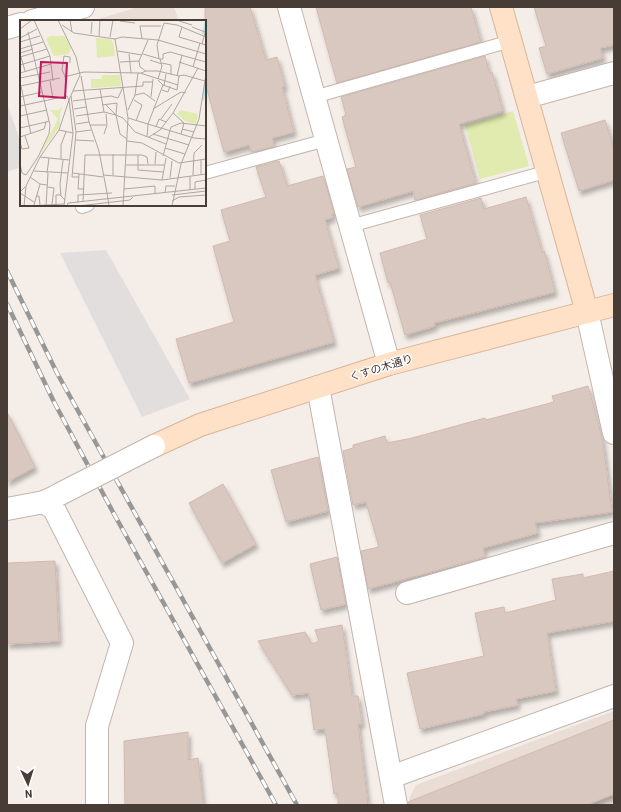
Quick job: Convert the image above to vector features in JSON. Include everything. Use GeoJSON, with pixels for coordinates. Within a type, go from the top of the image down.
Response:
{"type":"FeatureCollection","features":[{"type":"Feature","properties":{"kind":"street"},"geometry":{"type":"LineString","coordinates":[[36,20],[83,7]]}},
{"type":"Feature","properties":{"kind":"street"},"geometry":{"type":"LineString","coordinates":[[289,7],[389,364]]}},
{"type":"Feature","properties":{"kind":"street"},"geometry":{"type":"LineString","coordinates":[[502,7],[588,312],[614,433]]}},
{"type":"Feature","properties":{"kind":"street"},"geometry":{"type":"LineString","coordinates":[[7,28],[20,24]]}},
{"type":"Feature","properties":{"kind":"street"},"geometry":{"type":"LineString","coordinates":[[528,97],[614,73]]}},
{"type":"Feature","properties":{"kind":"street","name":"くすの木通り"},"geometry":{"type":"LineString","coordinates":[[51,499],[154,446],[200,425],[389,364],[614,305]]}},
{"type":"Feature","properties":{"kind":"street"},"geometry":{"type":"LineString","coordinates":[[318,387],[392,777],[396,805]]}},
{"type":"Feature","properties":{"kind":"street"},"geometry":{"type":"LineString","coordinates":[[7,509],[51,499],[54,509],[122,643],[97,726],[97,805]]}},
{"type":"Feature","properties":{"kind":"street"},"geometry":{"type":"LineString","coordinates":[[407,592],[614,533]]}},
{"type":"Feature","properties":{"kind":"street"},"geometry":{"type":"LineString","coordinates":[[392,777],[614,696]]}},
{"type":"Feature","properties":{"kind":"lane"},"geometry":{"type":"LineString","coordinates":[[314,97],[511,41]]}},
{"type":"Feature","properties":{"kind":"lane"},"geometry":{"type":"LineString","coordinates":[[206,173],[326,140]]}},
{"type":"Feature","properties":{"kind":"lane"},"geometry":{"type":"LineString","coordinates":[[350,226],[549,171]]}},
{"type":"Feature","properties":{"kind":"shaded area"},"geometry":{"type":"Polygon","coordinates":[[[139,7],[174,7],[179,20],[94,20],[139,7]]]}},
{"type":"Feature","properties":{"kind":"shaded area"},"geometry":{"type":"Polygon","coordinates":[[[7,104],[20,140],[20,167],[7,172],[7,104]]]}},
{"type":"Feature","properties":{"kind":"shaded area"},"geometry":{"type":"Polygon","coordinates":[[[106,250],[190,399],[142,417],[60,253],[106,250]]]}},
{"type":"Feature","properties":{"kind":"shaded area"},"geometry":{"type":"Polygon","coordinates":[[[614,711],[614,805],[410,805],[409,799],[416,785],[614,711]]]}},
{"type":"Feature","properties":{"kind":"green space"},"geometry":{"type":"Polygon","coordinates":[[[513,111],[529,166],[480,179],[465,125],[513,111]]]}},
{"type":"Feature","properties":{"kind":"building"},"geometry":{"type":"Polygon","coordinates":[[[205,7],[250,7],[266,60],[277,57],[285,86],[282,87],[294,132],[272,138],[274,146],[252,152],[249,145],[224,152],[206,86],[205,7]]]}},
{"type":"Feature","properties":{"kind":"building"},"geometry":{"type":"Polygon","coordinates":[[[316,7],[471,7],[481,42],[337,83],[316,7]]]}},
{"type":"Feature","properties":{"kind":"building"},"geometry":{"type":"Polygon","coordinates":[[[534,7],[614,7],[614,45],[600,48],[603,58],[547,74],[539,48],[546,46],[534,7]]]}},
{"type":"Feature","properties":{"kind":"building"},"geometry":{"type":"Polygon","coordinates":[[[485,56],[489,72],[492,72],[503,111],[459,124],[476,183],[415,200],[413,191],[358,207],[347,169],[356,167],[342,117],[346,115],[341,97],[485,56]]]}},
{"type":"Feature","properties":{"kind":"building"},"geometry":{"type":"Polygon","coordinates":[[[605,120],[614,149],[614,180],[579,191],[561,133],[605,120]]]}},
{"type":"Feature","properties":{"kind":"building"},"geometry":{"type":"Polygon","coordinates":[[[279,161],[287,186],[323,176],[334,213],[332,214],[333,217],[325,220],[339,268],[315,275],[334,342],[189,383],[176,339],[234,322],[213,246],[230,241],[221,210],[266,197],[256,167],[279,161]]]}},
{"type":"Feature","properties":{"kind":"building"},"geometry":{"type":"Polygon","coordinates":[[[526,197],[542,252],[544,251],[555,292],[434,323],[435,326],[405,335],[380,253],[427,239],[420,215],[481,198],[484,209],[526,197]]]}},
{"type":"Feature","properties":{"kind":"building"},"geometry":{"type":"Polygon","coordinates":[[[588,386],[602,437],[612,512],[535,523],[538,533],[483,548],[485,557],[368,589],[361,551],[379,547],[366,502],[353,505],[343,451],[353,448],[353,445],[385,436],[387,443],[412,438],[485,418],[486,420],[554,402],[552,396],[588,386]]]}},
{"type":"Feature","properties":{"kind":"building"},"geometry":{"type":"Polygon","coordinates":[[[7,412],[35,467],[7,482],[7,412]]]}},
{"type":"Feature","properties":{"kind":"building"},"geometry":{"type":"Polygon","coordinates":[[[318,457],[328,511],[286,522],[271,470],[318,457]]]}},
{"type":"Feature","properties":{"kind":"building"},"geometry":{"type":"Polygon","coordinates":[[[223,484],[256,544],[222,563],[189,503],[223,484]]]}},
{"type":"Feature","properties":{"kind":"building"},"geometry":{"type":"Polygon","coordinates":[[[337,557],[346,604],[321,610],[310,564],[337,557]]]}},
{"type":"Feature","properties":{"kind":"building"},"geometry":{"type":"Polygon","coordinates":[[[55,561],[59,641],[7,644],[7,563],[55,561]]]}},
{"type":"Feature","properties":{"kind":"building"},"geometry":{"type":"Polygon","coordinates":[[[614,571],[614,621],[547,633],[556,691],[516,699],[518,705],[484,712],[484,714],[420,729],[407,673],[484,656],[475,613],[504,607],[505,613],[556,600],[552,579],[583,574],[583,578],[614,571]]]}},
{"type":"Feature","properties":{"kind":"building"},"geometry":{"type":"Polygon","coordinates":[[[342,625],[352,696],[358,696],[362,724],[358,724],[368,805],[338,805],[338,793],[334,794],[325,729],[314,730],[309,693],[292,695],[258,641],[305,632],[312,644],[319,641],[315,630],[342,625]]]}},
{"type":"Feature","properties":{"kind":"building"},"geometry":{"type":"Polygon","coordinates":[[[614,720],[614,794],[587,805],[408,805],[408,802],[614,720]]]}},
{"type":"Feature","properties":{"kind":"building"},"geometry":{"type":"Polygon","coordinates":[[[188,732],[188,760],[198,758],[203,805],[125,805],[124,741],[188,732]]]}},
{"type":"Feature","properties":{"kind":"railway"},"geometry":{"type":"LineString","coordinates":[[7,271],[57,373],[297,805]]}},
{"type":"Feature","properties":{"kind":"railway"},"geometry":{"type":"LineString","coordinates":[[7,304],[54,402],[114,514],[276,805]]}}]}
